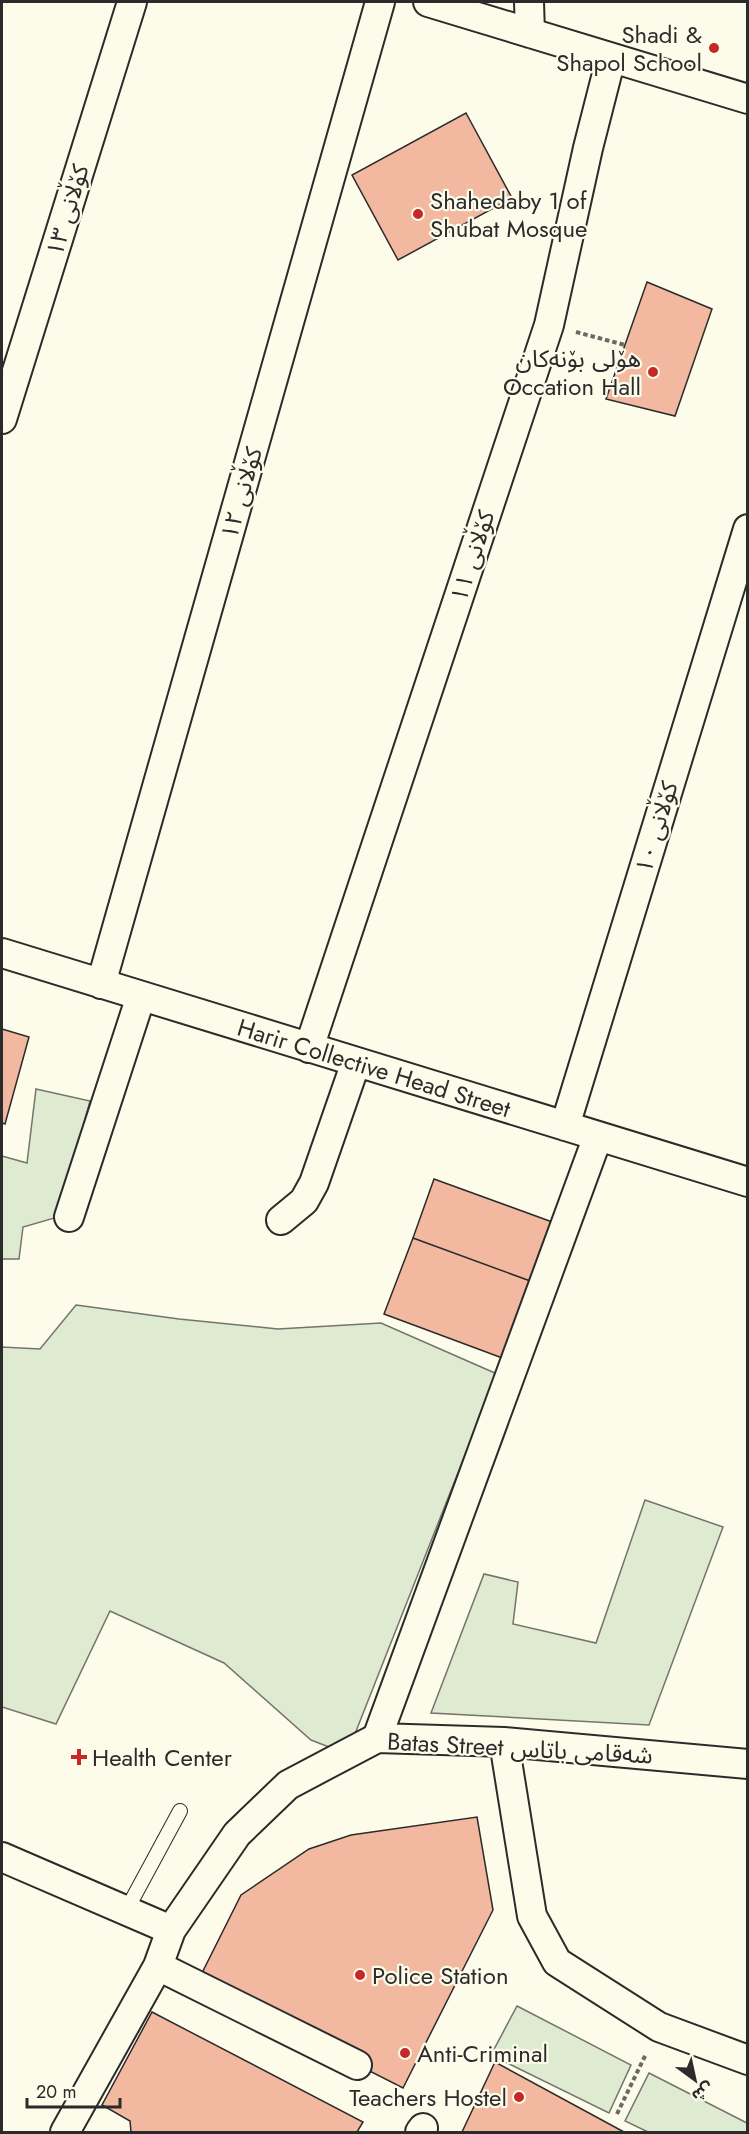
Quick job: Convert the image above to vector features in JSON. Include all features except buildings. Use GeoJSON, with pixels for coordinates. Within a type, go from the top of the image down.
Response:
{"type":"FeatureCollection","features":[{"type":"Feature","properties":{"kind":"street","name":"کۆڵانی ١٣"},"geometry":{"type":"LineString","coordinates":[[2,419],[132,2]]}},
{"type":"Feature","properties":{"kind":"street","name":"کۆڵانی ١٢"},"geometry":{"type":"LineString","coordinates":[[101,984],[380,2]]}},
{"type":"Feature","properties":{"kind":"street"},"geometry":{"type":"LineString","coordinates":[[428,2],[747,99]]}},
{"type":"Feature","properties":{"kind":"street"},"geometry":{"type":"LineString","coordinates":[[529,2],[530,33]]}},
{"type":"Feature","properties":{"kind":"street","name":"کۆڵانی ١١"},"geometry":{"type":"LineString","coordinates":[[309,1048],[549,325],[588,148],[611,58]]}},
{"type":"Feature","properties":{"kind":"street","name":"کۆڵانی ١٠"},"geometry":{"type":"LineString","coordinates":[[565,1126],[747,529]]}},
{"type":"Feature","properties":{"kind":"street","name":"Harir Collective Head Street"},"geometry":{"type":"LineString","coordinates":[[2,953],[747,1182]]}},
{"type":"Feature","properties":{"kind":"street"},"geometry":{"type":"LineString","coordinates":[[69,1217],[141,996]]}},
{"type":"Feature","properties":{"kind":"street"},"geometry":{"type":"LineString","coordinates":[[281,1220],[304,1201],[314,1183],[356,1062]]}},
{"type":"Feature","properties":{"kind":"street"},"geometry":{"type":"LineString","coordinates":[[376,1738],[598,1136]]}},
{"type":"Feature","properties":{"kind":"street","name":"Batas Street شەقامی باتاس"},"geometry":{"type":"LineString","coordinates":[[65,2133],[158,1966],[171,1930],[237,1834],[288,1785],[376,1738],[504,1743],[747,1764]]}},
{"type":"Feature","properties":{"kind":"street"},"geometry":{"type":"LineString","coordinates":[[504,1743],[532,1916],[557,1962],[659,2027],[747,2060]]}},
{"type":"Feature","properties":{"kind":"street"},"geometry":{"type":"LineString","coordinates":[[2,1857],[171,1930]]}},
{"type":"Feature","properties":{"kind":"street"},"geometry":{"type":"LineString","coordinates":[[158,1966],[357,2065]]}},
{"type":"Feature","properties":{"kind":"lane"},"geometry":{"type":"LineString","coordinates":[[126,1911],[180,1811]]}},
{"type":"Feature","properties":{"kind":"path"},"geometry":{"type":"LineString","coordinates":[[549,325],[625,345]]}},
{"type":"Feature","properties":{"kind":"path"},"geometry":{"type":"LineString","coordinates":[[617,2114],[659,2027]]}},
{"type":"Feature","properties":{"kind":"green space"},"geometry":{"type":"Polygon","coordinates":[[[36,1089],[90,1101],[58,1217],[23,1227],[19,1259],[2,1259],[2,1156],[27,1163],[36,1089]]]}},
{"type":"Feature","properties":{"kind":"green space"},"geometry":{"type":"Polygon","coordinates":[[[76,1305],[278,1329],[381,1323],[497,1374],[347,1754],[311,1740],[224,1663],[110,1611],[56,1724],[2,1707],[2,1347],[40,1349],[76,1305]]]}},
{"type":"Feature","properties":{"kind":"green space"},"geometry":{"type":"Polygon","coordinates":[[[645,1500],[723,1527],[649,1725],[431,1713],[484,1574],[518,1582],[513,1624],[596,1643],[645,1500]]]}},
{"type":"Feature","properties":{"kind":"green space"},"geometry":{"type":"Polygon","coordinates":[[[517,2006],[631,2065],[609,2113],[491,2055],[517,2006]]]}},
{"type":"Feature","properties":{"kind":"green space"},"geometry":{"type":"Polygon","coordinates":[[[649,2073],[747,2123],[747,2132],[648,2132],[625,2121],[649,2073]]]}},
{"type":"Feature","properties":{"kind":"place","name":"Shadi & Shapol School"},"geometry":{"type":"Point","coordinates":[714,48]}},
{"type":"Feature","properties":{"kind":"place","name":"Shahedaby 1 of Shubat Mosque"},"geometry":{"type":"Point","coordinates":[418,214]}},
{"type":"Feature","properties":{"kind":"place","name":"هۆلی بۆنەکان Occation Hall"},"geometry":{"type":"Point","coordinates":[653,372]}},
{"type":"Feature","properties":{"kind":"place","name":"Health Center"},"geometry":{"type":"Point","coordinates":[79,1757]}},
{"type":"Feature","properties":{"kind":"place","name":"Police Station"},"geometry":{"type":"Point","coordinates":[360,1975]}},
{"type":"Feature","properties":{"kind":"place","name":"Anti-Criminal"},"geometry":{"type":"Point","coordinates":[405,2053]}},
{"type":"Feature","properties":{"kind":"place","name":"Teachers Hostel"},"geometry":{"type":"Point","coordinates":[519,2097]}}]}
